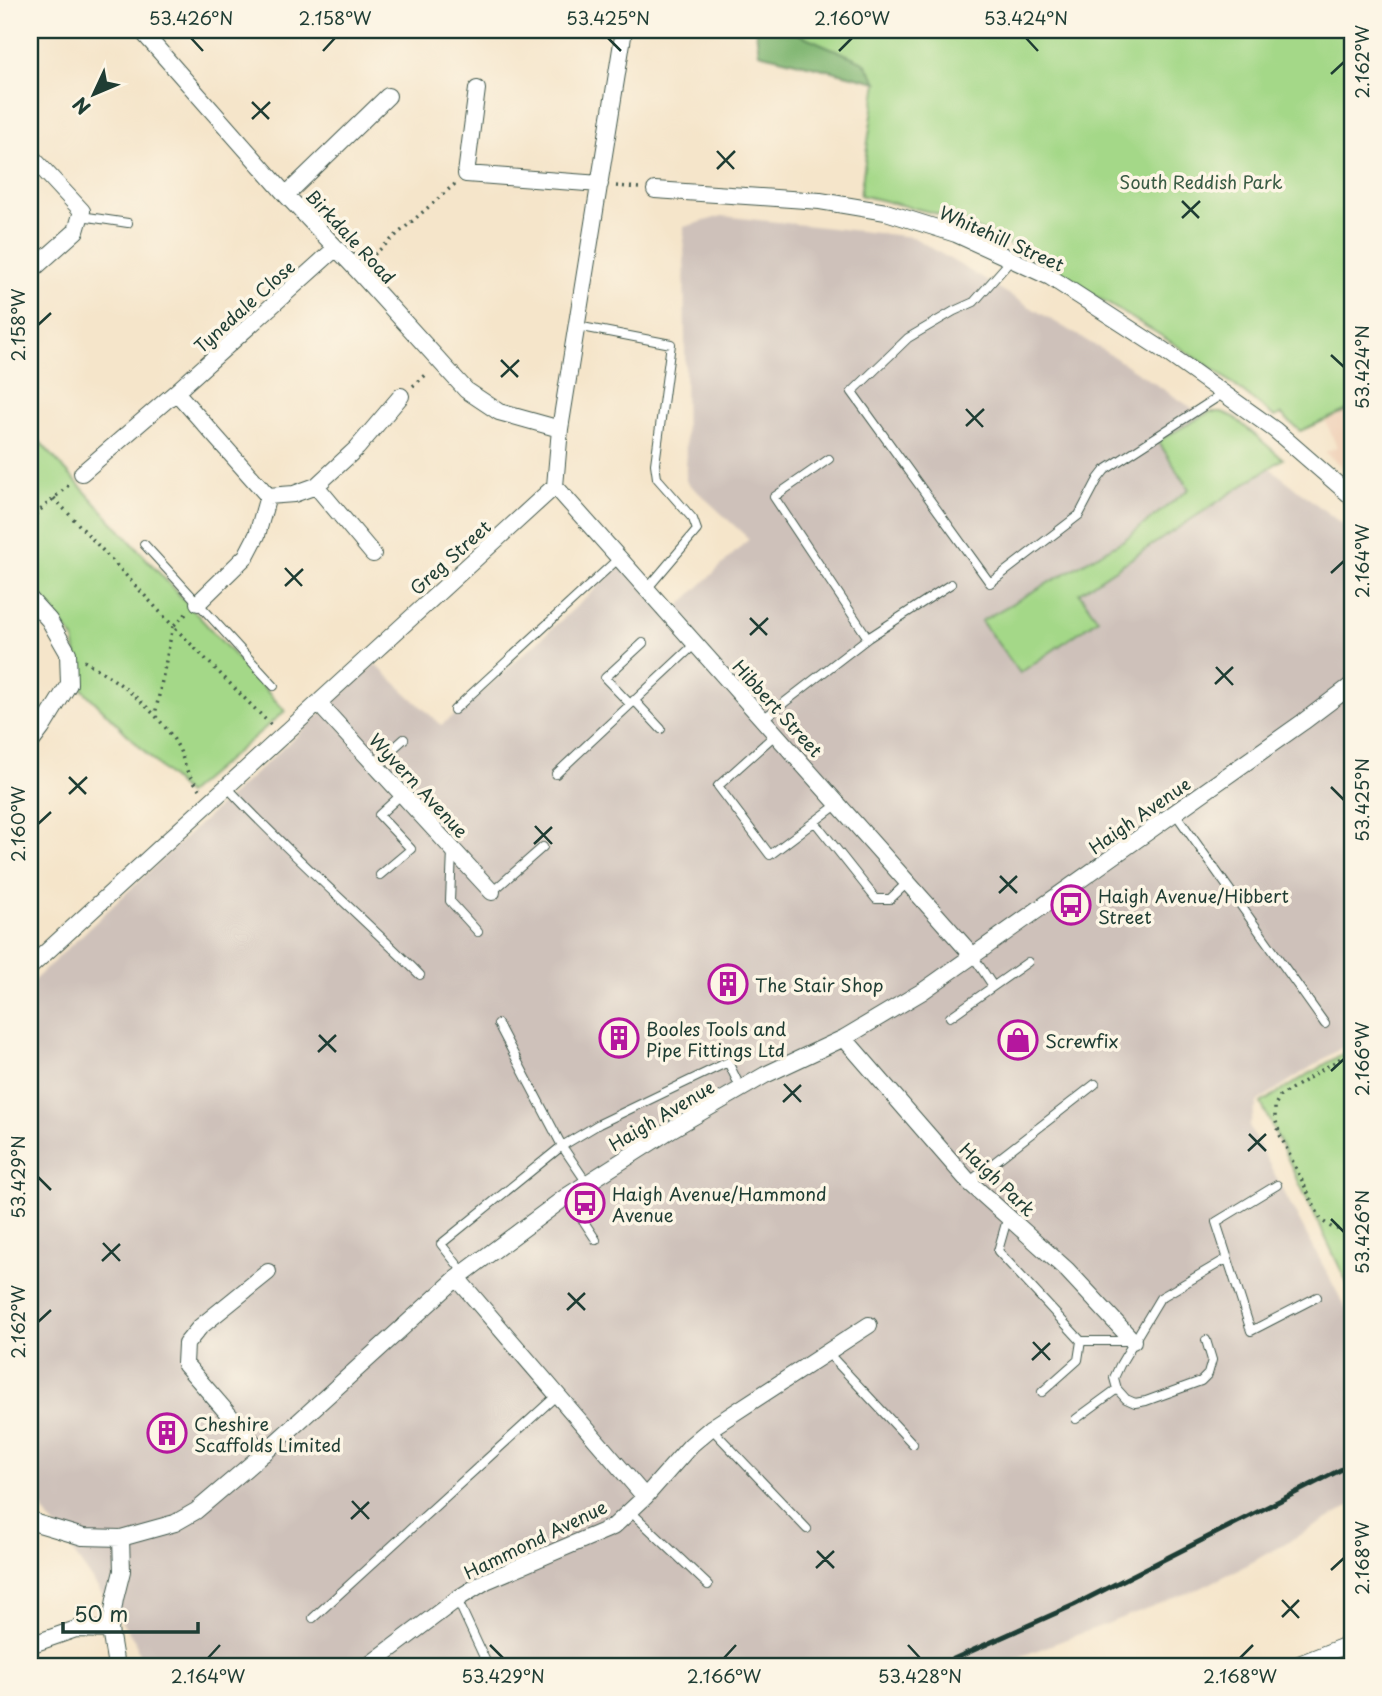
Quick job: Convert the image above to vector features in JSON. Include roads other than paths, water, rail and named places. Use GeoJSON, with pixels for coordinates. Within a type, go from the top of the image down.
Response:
{"type":"FeatureCollection","features":[{"type":"Feature","properties":{"kind":"street","name":"Birkdale Road"},"geometry":{"type":"LineString","coordinates":[[141,30],[286,195],[466,390],[499,412],[560,429]]}},
{"type":"Feature","properties":{"kind":"street"},"geometry":{"type":"LineString","coordinates":[[555,485],[560,429],[624,30]]}},
{"type":"Feature","properties":{"kind":"street"},"geometry":{"type":"LineString","coordinates":[[477,89],[466,174],[600,184]]}},
{"type":"Feature","properties":{"kind":"street"},"geometry":{"type":"LineString","coordinates":[[286,195],[388,96]]}},
{"type":"Feature","properties":{"kind":"street"},"geometry":{"type":"LineString","coordinates":[[30,155],[82,211],[76,231],[30,272]]}},
{"type":"Feature","properties":{"kind":"street","name":"Whitehill Street"},"geometry":{"type":"LineString","coordinates":[[655,190],[820,201],[886,212],[956,234],[1050,277],[1163,350],[1275,430],[1352,497]]}},
{"type":"Feature","properties":{"kind":"street","name":"Tynedale Close"},"geometry":{"type":"LineString","coordinates":[[82,473],[337,248]]}},
{"type":"Feature","properties":{"kind":"street"},"geometry":{"type":"LineString","coordinates":[[176,392],[268,496]]}},
{"type":"Feature","properties":{"kind":"street"},"geometry":{"type":"LineString","coordinates":[[268,496],[294,494],[316,486],[357,448],[401,396]]}},
{"type":"Feature","properties":{"kind":"street","name":"Hibbert Street"},"geometry":{"type":"LineString","coordinates":[[555,485],[972,956]]}},
{"type":"Feature","properties":{"kind":"street","name":"Greg Street"},"geometry":{"type":"LineString","coordinates":[[30,967],[555,485]]}},
{"type":"Feature","properties":{"kind":"street"},"geometry":{"type":"LineString","coordinates":[[316,486],[373,554]]}},
{"type":"Feature","properties":{"kind":"street"},"geometry":{"type":"LineString","coordinates":[[198,603],[246,556],[257,535],[268,496]]}},
{"type":"Feature","properties":{"kind":"street"},"geometry":{"type":"LineString","coordinates":[[30,598],[48,620],[68,653],[69,684],[30,744]]}},
{"type":"Feature","properties":{"kind":"street","name":"Haigh Avenue"},"geometry":{"type":"LineString","coordinates":[[30,1518],[83,1537],[121,1538],[175,1523],[196,1511],[460,1276],[567,1196],[671,1129],[765,1075],[844,1038],[923,991],[1293,730],[1352,685]]}},
{"type":"Feature","properties":{"kind":"street","name":"Wyvern Avenue"},"geometry":{"type":"LineString","coordinates":[[318,703],[492,892]]}},
{"type":"Feature","properties":{"kind":"street","name":"Haigh Park"},"geometry":{"type":"LineString","coordinates":[[844,1038],[969,1182],[1068,1270],[1133,1341]]}},
{"type":"Feature","properties":{"kind":"street"},"geometry":{"type":"LineString","coordinates":[[263,1454],[185,1364],[186,1344],[200,1327],[268,1272]]}},
{"type":"Feature","properties":{"kind":"street"},"geometry":{"type":"LineString","coordinates":[[460,1276],[645,1497]]}},
{"type":"Feature","properties":{"kind":"street","name":"Hammond Avenue"},"geometry":{"type":"LineString","coordinates":[[372,1663],[457,1599],[486,1581],[613,1527],[645,1497],[691,1445],[711,1428],[869,1325]]}},
{"type":"Feature","properties":{"kind":"street"},"geometry":{"type":"LineString","coordinates":[[116,1666],[110,1630],[122,1572],[121,1538]]}},
{"type":"Feature","properties":{"kind":"street"},"geometry":{"type":"LineString","coordinates":[[30,1646],[76,1629],[110,1630]]}},
{"type":"Feature","properties":{"kind":"street"},"geometry":{"type":"LineString","coordinates":[[1294,1666],[1352,1643]]}},
{"type":"Feature","properties":{"kind":"lane"},"geometry":{"type":"LineString","coordinates":[[81,216],[128,223]]}},
{"type":"Feature","properties":{"kind":"lane"},"geometry":{"type":"LineString","coordinates":[[1012,259],[974,302],[908,338],[852,392],[990,583],[1079,515],[1105,470],[1224,394]]}},
{"type":"Feature","properties":{"kind":"lane"},"geometry":{"type":"LineString","coordinates":[[577,326],[671,344],[655,464],[657,478],[693,519],[697,530],[647,589]]}},
{"type":"Feature","properties":{"kind":"lane"},"geometry":{"type":"LineString","coordinates":[[829,459],[774,497],[868,638]]}},
{"type":"Feature","properties":{"kind":"lane"},"geometry":{"type":"LineString","coordinates":[[144,544],[274,686]]}},
{"type":"Feature","properties":{"kind":"lane"},"geometry":{"type":"LineString","coordinates":[[454,710],[619,558]]}},
{"type":"Feature","properties":{"kind":"lane"},"geometry":{"type":"LineString","coordinates":[[763,719],[868,638],[951,583]]}},
{"type":"Feature","properties":{"kind":"lane"},"geometry":{"type":"LineString","coordinates":[[643,643],[604,678],[662,729]]}},
{"type":"Feature","properties":{"kind":"lane"},"geometry":{"type":"LineString","coordinates":[[556,774],[695,643]]}},
{"type":"Feature","properties":{"kind":"lane"},"geometry":{"type":"LineString","coordinates":[[776,733],[718,786],[770,855],[838,804]]}},
{"type":"Feature","properties":{"kind":"lane"},"geometry":{"type":"LineString","coordinates":[[375,765],[404,739]]}},
{"type":"Feature","properties":{"kind":"lane"},"geometry":{"type":"LineString","coordinates":[[227,787],[268,830],[420,975]]}},
{"type":"Feature","properties":{"kind":"lane"},"geometry":{"type":"LineString","coordinates":[[380,875],[411,849],[379,815],[402,794]]}},
{"type":"Feature","properties":{"kind":"lane"},"geometry":{"type":"LineString","coordinates":[[1175,813],[1325,1024]]}},
{"type":"Feature","properties":{"kind":"lane"},"geometry":{"type":"LineString","coordinates":[[815,822],[876,900],[890,899],[907,883]]}},
{"type":"Feature","properties":{"kind":"lane"},"geometry":{"type":"LineString","coordinates":[[492,892],[543,847]]}},
{"type":"Feature","properties":{"kind":"lane"},"geometry":{"type":"LineString","coordinates":[[452,848],[450,901],[478,932]]}},
{"type":"Feature","properties":{"kind":"lane"},"geometry":{"type":"LineString","coordinates":[[972,956],[993,986]]}},
{"type":"Feature","properties":{"kind":"lane"},"geometry":{"type":"LineString","coordinates":[[950,1017],[1028,962]]}},
{"type":"Feature","properties":{"kind":"lane"},"geometry":{"type":"LineString","coordinates":[[498,1024],[562,1146],[587,1184]]}},
{"type":"Feature","properties":{"kind":"lane"},"geometry":{"type":"LineString","coordinates":[[460,1276],[441,1244],[562,1146],[599,1124],[728,1062],[741,1089]]}},
{"type":"Feature","properties":{"kind":"lane"},"geometry":{"type":"LineString","coordinates":[[969,1182],[1095,1084]]}},
{"type":"Feature","properties":{"kind":"lane"},"geometry":{"type":"LineString","coordinates":[[1277,1185],[1216,1222],[1251,1331],[1317,1297]]}},
{"type":"Feature","properties":{"kind":"lane"},"geometry":{"type":"LineString","coordinates":[[567,1196],[596,1240]]}},
{"type":"Feature","properties":{"kind":"lane"},"geometry":{"type":"LineString","coordinates":[[1008,1216],[998,1251],[1081,1340],[1133,1341]]}},
{"type":"Feature","properties":{"kind":"lane"},"geometry":{"type":"LineString","coordinates":[[1206,1340],[1212,1360],[1208,1374],[1201,1381],[1135,1403],[1126,1399],[1117,1389],[1114,1378],[1160,1297],[1228,1258]]}},
{"type":"Feature","properties":{"kind":"lane"},"geometry":{"type":"LineString","coordinates":[[1042,1392],[1078,1360],[1081,1340]]}},
{"type":"Feature","properties":{"kind":"lane"},"geometry":{"type":"LineString","coordinates":[[827,1352],[913,1444]]}},
{"type":"Feature","properties":{"kind":"lane"},"geometry":{"type":"LineString","coordinates":[[1076,1419],[1117,1389]]}},
{"type":"Feature","properties":{"kind":"lane"},"geometry":{"type":"LineString","coordinates":[[313,1618],[557,1395]]}},
{"type":"Feature","properties":{"kind":"lane"},"geometry":{"type":"LineString","coordinates":[[711,1428],[807,1530]]}},
{"type":"Feature","properties":{"kind":"lane"},"geometry":{"type":"LineString","coordinates":[[630,1511],[708,1585]]}},
{"type":"Feature","properties":{"kind":"lane"},"geometry":{"type":"LineString","coordinates":[[457,1599],[488,1666]]}},
{"type":"Feature","properties":{"kind":"railway"},"geometry":{"type":"LineString","coordinates":[[938,1666],[1074,1605],[1352,1464]]}},
{"type":"Feature","properties":{"kind":"place","name":"Haigh Avenue/Hibbert Street"},"geometry":{"type":"Point","coordinates":[1071,905]}},
{"type":"Feature","properties":{"kind":"place","name":"The Stair Shop"},"geometry":{"type":"Point","coordinates":[728,984]}},
{"type":"Feature","properties":{"kind":"place","name":"Booles Tools and Pipe Fittings Ltd"},"geometry":{"type":"Point","coordinates":[619,1038]}},
{"type":"Feature","properties":{"kind":"place","name":"Screwfix"},"geometry":{"type":"Point","coordinates":[1018,1040]}},
{"type":"Feature","properties":{"kind":"place","name":"Haigh Avenue/Hammond Avenue"},"geometry":{"type":"Point","coordinates":[585,1203]}},
{"type":"Feature","properties":{"kind":"place","name":"Cheshire Scaffolds Limited"},"geometry":{"type":"Point","coordinates":[167,1433]}},
{"type":"Feature","properties":{"kind":"park label","name":"South Reddish Park"},"geometry":{"type":"Point","coordinates":[1201,181]}}]}
